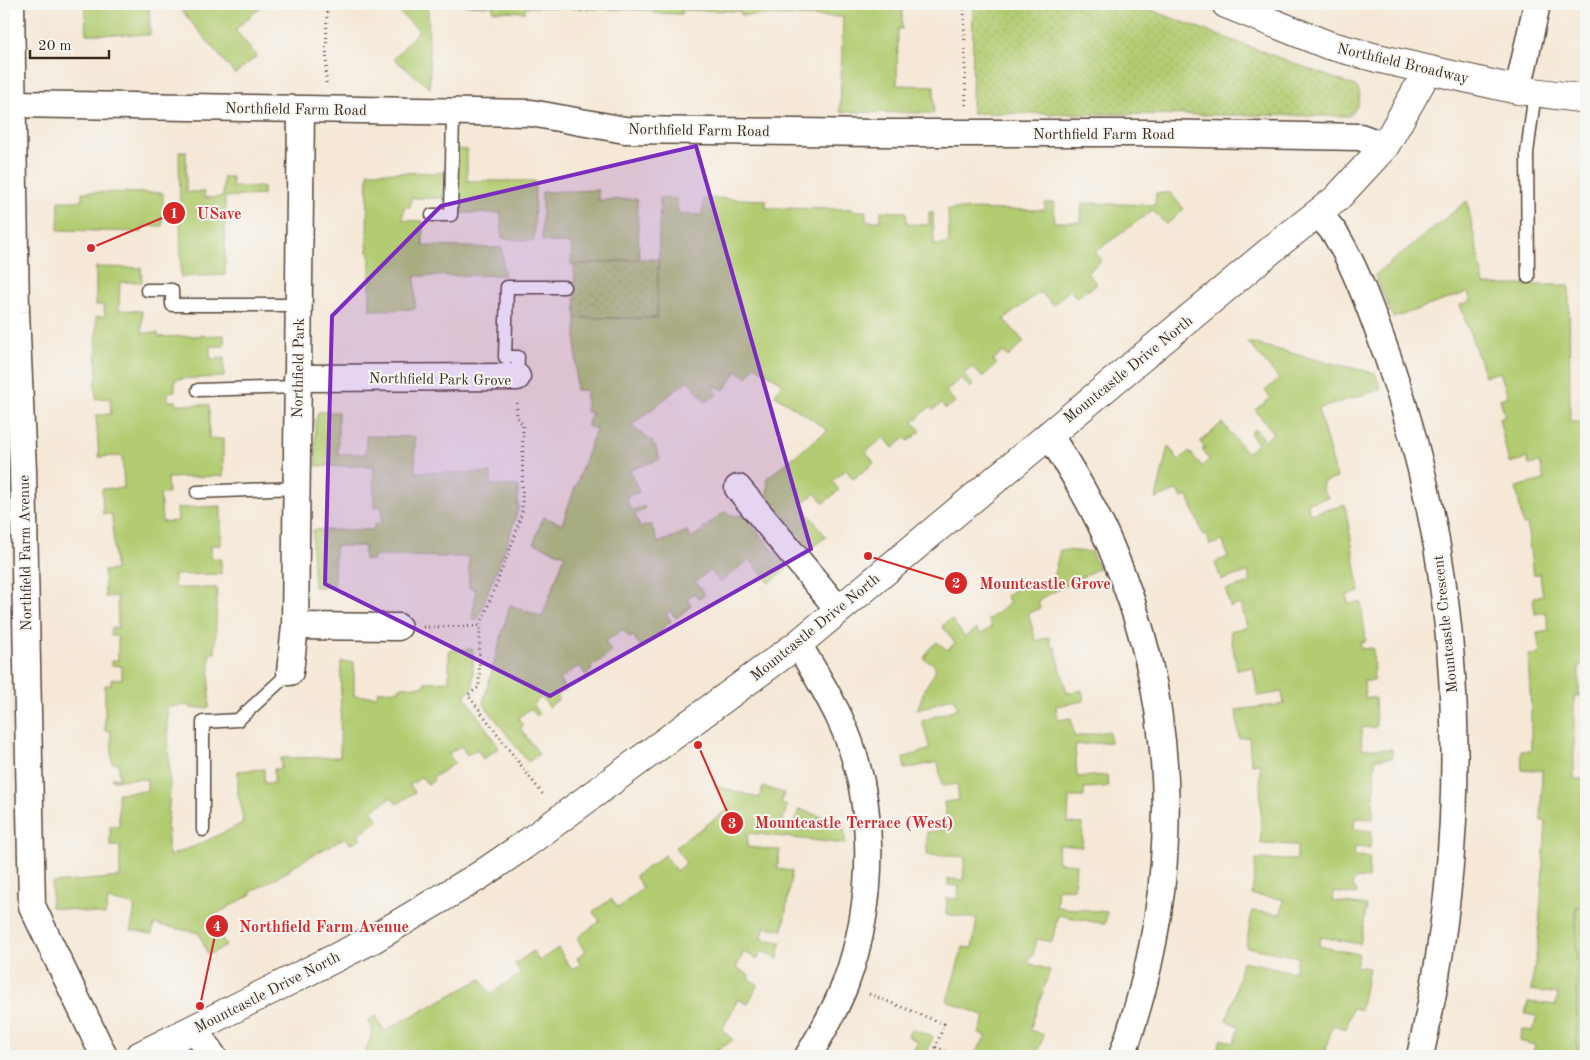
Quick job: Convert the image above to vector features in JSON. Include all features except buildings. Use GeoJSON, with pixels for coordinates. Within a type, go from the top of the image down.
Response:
{"type":"FeatureCollection","features":[{"type":"Feature","properties":{"kind":"street","name":"Northfield Farm Avenue"},"geometry":{"type":"LineString","coordinates":[[11,4],[16,312],[24,480],[32,906],[104,1056]]}},
{"type":"Feature","properties":{"kind":"street","name":"Northfield Broadway"},"geometry":{"type":"LineString","coordinates":[[1226,4],[1328,45],[1377,58],[1527,91],[1586,99]]}},
{"type":"Feature","properties":{"kind":"street"},"geometry":{"type":"LineString","coordinates":[[1527,91],[1537,4]]}},
{"type":"Feature","properties":{"kind":"street","name":"Mountcastle Drive North"},"geometry":{"type":"LineString","coordinates":[[139,1056],[373,938],[480,876],[561,819],[798,644],[1351,184],[1385,146],[1428,70]]}},
{"type":"Feature","properties":{"kind":"street","name":"Northfield Farm Road"},"geometry":{"type":"LineString","coordinates":[[13,104],[530,113],[625,130],[1151,133],[1360,137],[1385,146]]}},
{"type":"Feature","properties":{"kind":"street","name":"Northfield Park"},"geometry":{"type":"LineString","coordinates":[[290,672],[295,626],[301,110]]}},
{"type":"Feature","properties":{"kind":"street","name":"Mountcastle Crescent"},"geometry":{"type":"LineString","coordinates":[[1318,213],[1337,236],[1356,275],[1395,379],[1414,444],[1430,511],[1441,571],[1449,632],[1456,750],[1451,867],[1441,949],[1431,1008],[1420,1056]]}},
{"type":"Feature","properties":{"kind":"street","name":"Northfield Park Grove"},"geometry":{"type":"LineString","coordinates":[[297,382],[517,377]]}},
{"type":"Feature","properties":{"kind":"street"},"geometry":{"type":"LineString","coordinates":[[1049,434],[1086,497],[1110,546],[1122,576],[1143,641],[1160,727],[1166,792],[1166,833],[1162,887],[1156,932],[1147,975],[1122,1056]]}},
{"type":"Feature","properties":{"kind":"street"},"geometry":{"type":"LineString","coordinates":[[738,488],[839,610]]}},
{"type":"Feature","properties":{"kind":"street"},"geometry":{"type":"LineString","coordinates":[[295,626],[398,627]]}},
{"type":"Feature","properties":{"kind":"street"},"geometry":{"type":"LineString","coordinates":[[798,644],[839,718],[856,764],[865,808],[868,857],[865,904],[859,937],[845,985],[833,1012],[808,1056]]}},
{"type":"Feature","properties":{"kind":"street"},"geometry":{"type":"LineString","coordinates":[[194,1029],[213,1056]]}},
{"type":"Feature","properties":{"kind":"lane"},"geometry":{"type":"LineString","coordinates":[[1527,91],[1528,277]]}},
{"type":"Feature","properties":{"kind":"lane"},"geometry":{"type":"LineString","coordinates":[[432,215],[451,215],[453,113]]}},
{"type":"Feature","properties":{"kind":"lane"},"geometry":{"type":"LineString","coordinates":[[517,377],[518,357],[505,357],[507,287],[564,287]]}},
{"type":"Feature","properties":{"kind":"lane"},"geometry":{"type":"LineString","coordinates":[[147,290],[172,290],[172,305],[298,305]]}},
{"type":"Feature","properties":{"kind":"lane"},"geometry":{"type":"LineString","coordinates":[[198,390],[297,382]]}},
{"type":"Feature","properties":{"kind":"lane"},"geometry":{"type":"LineString","coordinates":[[197,492],[296,488]]}},
{"type":"Feature","properties":{"kind":"lane"},"geometry":{"type":"LineString","coordinates":[[203,830],[203,722],[238,720],[290,672]]}},
{"type":"Feature","properties":{"kind":"path"},"geometry":{"type":"LineString","coordinates":[[301,110],[326,95],[327,4]]}},
{"type":"Feature","properties":{"kind":"path"},"geometry":{"type":"LineString","coordinates":[[964,4],[966,133]]}},
{"type":"Feature","properties":{"kind":"path","name":"Northfield Park Grove"},"geometry":{"type":"LineString","coordinates":[[517,377],[517,417],[523,425],[522,511],[515,536],[480,626],[479,688],[468,695],[561,819]]}},
{"type":"Feature","properties":{"kind":"path"},"geometry":{"type":"LineString","coordinates":[[398,627],[480,626]]}},
{"type":"Feature","properties":{"kind":"path"},"geometry":{"type":"LineString","coordinates":[[845,985],[944,1024],[936,1047],[956,1056]]}},
{"type":"Feature","properties":{"kind":"highlighted area"},"geometry":{"type":"Polygon","coordinates":[[[696,146],[811,549],[550,696],[325,584],[332,316],[441,206],[696,146]]]}},
{"type":"Feature","properties":{"kind":"green space"},"geometry":{"type":"Polygon","coordinates":[[[85,4],[148,4],[150,35],[86,34],[85,4]]]}},
{"type":"Feature","properties":{"kind":"green space"},"geometry":{"type":"Polygon","coordinates":[[[176,4],[264,4],[235,30],[257,56],[235,74],[176,4]]]}},
{"type":"Feature","properties":{"kind":"green space"},"geometry":{"type":"Polygon","coordinates":[[[390,4],[428,4],[430,88],[394,59],[419,30],[390,4]]]}},
{"type":"Feature","properties":{"kind":"green space"},"geometry":{"type":"Polygon","coordinates":[[[428,4],[902,4],[902,29],[898,29],[897,85],[934,86],[934,113],[840,112],[843,17],[741,15],[741,12],[737,11],[682,10],[682,14],[653,13],[653,10],[525,7],[525,12],[493,11],[493,6],[428,4]]]}},
{"type":"Feature","properties":{"kind":"green space"},"geometry":{"type":"Polygon","coordinates":[[[973,4],[1135,4],[1355,86],[1360,97],[1355,110],[1349,116],[972,113],[973,4]]]}},
{"type":"Feature","properties":{"kind":"green space"},"geometry":{"type":"Polygon","coordinates":[[[457,149],[467,150],[467,181],[535,181],[534,241],[502,238],[501,213],[456,213],[457,149]]]}},
{"type":"Feature","properties":{"kind":"green space"},"geometry":{"type":"Polygon","coordinates":[[[179,151],[186,151],[186,192],[204,192],[205,198],[223,197],[223,177],[232,177],[232,187],[263,187],[263,195],[225,197],[225,275],[181,277],[179,151]]]}},
{"type":"Feature","properties":{"kind":"green space"},"geometry":{"type":"Polygon","coordinates":[[[368,172],[446,173],[447,198],[411,198],[410,207],[404,207],[403,220],[423,221],[423,246],[502,248],[504,275],[415,276],[415,309],[370,310],[370,253],[368,252],[367,242],[368,172]]]}},
{"type":"Feature","properties":{"kind":"green space"},"geometry":{"type":"Polygon","coordinates":[[[598,190],[598,200],[637,199],[639,259],[571,265],[572,244],[542,241],[542,192],[598,190]]]}},
{"type":"Feature","properties":{"kind":"green space"},"geometry":{"type":"Polygon","coordinates":[[[82,192],[163,193],[162,226],[142,226],[142,232],[58,230],[59,201],[82,201],[82,192]]]}},
{"type":"Feature","properties":{"kind":"green space"},"geometry":{"type":"Polygon","coordinates":[[[1156,193],[1170,193],[1184,209],[1166,225],[1153,210],[1095,252],[1102,260],[1087,273],[1097,284],[1088,291],[1087,289],[1077,298],[1070,290],[1053,305],[1040,292],[1004,319],[1024,342],[1008,357],[1003,352],[993,360],[997,364],[982,377],[972,367],[964,374],[973,385],[970,388],[961,378],[946,391],[955,402],[946,409],[941,404],[933,410],[930,407],[913,422],[921,431],[908,441],[905,438],[893,448],[884,437],[866,452],[874,463],[853,479],[846,470],[832,481],[839,490],[824,503],[815,493],[801,504],[826,537],[806,552],[765,500],[768,489],[767,478],[828,430],[775,395],[782,383],[755,366],[747,377],[737,371],[724,390],[714,385],[717,395],[706,402],[688,380],[631,426],[654,443],[652,445],[655,446],[660,459],[630,470],[639,492],[626,497],[631,510],[644,506],[645,509],[635,514],[640,528],[651,524],[658,543],[687,531],[691,539],[724,512],[731,515],[744,516],[788,568],[769,583],[750,559],[720,582],[710,570],[695,582],[705,594],[699,599],[694,593],[687,599],[691,606],[676,618],[670,611],[666,614],[671,621],[661,629],[662,631],[641,647],[633,636],[630,638],[623,629],[605,642],[612,652],[591,667],[592,670],[586,675],[579,666],[559,680],[566,690],[557,696],[559,699],[549,707],[542,697],[533,704],[539,714],[537,716],[531,708],[518,718],[523,726],[520,728],[539,754],[528,762],[483,703],[510,605],[542,617],[565,555],[534,543],[543,517],[562,524],[596,429],[587,426],[592,412],[586,412],[586,390],[576,390],[576,318],[657,318],[660,198],[677,199],[678,215],[702,215],[703,199],[709,198],[766,200],[766,208],[852,209],[853,211],[866,211],[866,221],[881,221],[881,211],[906,212],[907,224],[929,225],[929,212],[933,212],[934,245],[949,244],[948,209],[1045,210],[1045,203],[1055,203],[1054,222],[1081,222],[1082,203],[1155,205],[1156,193]]]}},
{"type":"Feature","properties":{"kind":"green space"},"geometry":{"type":"Polygon","coordinates":[[[1467,201],[1484,285],[1569,285],[1570,422],[1586,422],[1586,664],[1579,665],[1579,696],[1574,696],[1574,779],[1586,779],[1586,907],[1576,907],[1577,1056],[1532,1056],[1535,1045],[1519,1041],[1522,1029],[1533,1031],[1537,1016],[1525,1014],[1528,1002],[1556,1005],[1558,994],[1531,990],[1538,942],[1546,821],[1541,821],[1542,770],[1522,770],[1521,751],[1531,751],[1528,655],[1540,654],[1537,633],[1549,631],[1546,612],[1535,614],[1533,597],[1543,596],[1540,574],[1533,575],[1527,524],[1523,525],[1516,487],[1544,480],[1540,463],[1529,465],[1527,458],[1509,463],[1499,419],[1505,417],[1500,399],[1508,396],[1500,372],[1485,376],[1460,305],[1471,301],[1468,292],[1393,318],[1375,275],[1467,201]]]}},
{"type":"Feature","properties":{"kind":"green space"},"geometry":{"type":"Polygon","coordinates":[[[659,259],[657,318],[576,318],[574,265],[659,259]]]}},
{"type":"Feature","properties":{"kind":"green space"},"geometry":{"type":"Polygon","coordinates":[[[96,267],[141,268],[142,282],[120,282],[119,310],[142,311],[142,333],[158,333],[158,337],[224,335],[224,346],[210,346],[210,359],[224,358],[224,377],[175,379],[175,391],[168,392],[168,401],[176,401],[176,404],[209,405],[209,439],[223,439],[223,476],[167,478],[168,493],[160,494],[162,522],[178,521],[177,508],[221,506],[221,545],[211,545],[211,558],[221,559],[221,574],[174,575],[174,588],[217,588],[215,653],[210,653],[209,708],[190,708],[190,705],[167,707],[170,792],[167,828],[169,856],[198,845],[243,823],[238,796],[238,771],[264,769],[264,783],[274,783],[274,769],[281,769],[281,758],[340,757],[341,662],[354,662],[354,696],[377,696],[378,691],[400,690],[400,687],[425,686],[425,682],[449,681],[449,650],[473,649],[473,689],[464,695],[499,748],[483,759],[477,749],[467,755],[461,746],[448,754],[455,763],[432,778],[434,780],[428,785],[422,777],[410,785],[415,792],[397,804],[392,797],[372,810],[378,821],[358,834],[361,838],[350,844],[346,837],[289,868],[290,870],[251,892],[252,894],[211,917],[226,946],[208,955],[199,933],[154,924],[152,934],[131,930],[135,905],[108,900],[105,915],[51,907],[52,883],[120,877],[120,846],[110,846],[110,826],[119,826],[118,793],[147,791],[147,779],[112,780],[112,778],[119,777],[119,763],[112,763],[111,731],[105,731],[105,685],[111,685],[111,679],[122,679],[122,666],[111,665],[111,661],[118,660],[118,636],[111,636],[111,628],[118,628],[117,596],[105,597],[104,571],[115,570],[112,514],[103,514],[102,489],[124,488],[122,456],[99,457],[96,415],[111,414],[110,398],[96,399],[96,317],[105,316],[104,305],[96,305],[96,267]]]}},
{"type":"Feature","properties":{"kind":"green space"},"geometry":{"type":"Polygon","coordinates":[[[1248,342],[1375,373],[1381,389],[1318,409],[1337,478],[1323,482],[1324,492],[1329,497],[1307,503],[1310,514],[1345,505],[1360,592],[1347,595],[1348,604],[1361,602],[1366,641],[1360,642],[1361,649],[1373,648],[1374,681],[1364,681],[1365,698],[1375,698],[1376,727],[1361,728],[1362,749],[1392,749],[1392,758],[1375,759],[1373,819],[1355,818],[1354,829],[1372,831],[1370,848],[1355,847],[1354,856],[1370,857],[1368,879],[1358,878],[1353,881],[1352,887],[1357,891],[1356,895],[1333,892],[1332,901],[1367,906],[1360,944],[1321,937],[1319,946],[1359,954],[1356,966],[1369,968],[1360,1010],[1352,1008],[1346,1029],[1333,1025],[1324,1053],[1333,1056],[1215,1056],[1221,1039],[1234,1043],[1239,1026],[1226,1021],[1234,998],[1242,961],[1294,972],[1298,957],[1246,947],[1252,911],[1281,914],[1283,899],[1252,895],[1256,859],[1297,860],[1297,845],[1261,844],[1260,763],[1251,764],[1249,737],[1239,738],[1236,710],[1284,704],[1282,692],[1258,696],[1253,667],[1237,670],[1230,631],[1247,627],[1241,604],[1230,607],[1226,590],[1251,583],[1248,572],[1221,580],[1215,562],[1228,557],[1223,541],[1210,545],[1207,534],[1203,535],[1188,496],[1182,498],[1178,490],[1156,499],[1168,446],[1179,460],[1189,451],[1202,466],[1209,459],[1202,450],[1205,448],[1200,442],[1222,423],[1247,453],[1258,444],[1250,433],[1255,429],[1265,440],[1274,433],[1255,410],[1271,398],[1265,391],[1279,379],[1248,342]]]}},
{"type":"Feature","properties":{"kind":"green space"},"geometry":{"type":"Polygon","coordinates":[[[318,412],[338,412],[338,454],[366,454],[366,436],[415,437],[415,472],[491,473],[491,485],[518,486],[518,509],[509,538],[477,620],[472,620],[476,589],[469,588],[469,557],[373,556],[373,560],[364,560],[364,546],[335,546],[334,587],[314,587],[313,530],[374,530],[374,524],[382,523],[382,507],[374,507],[374,466],[316,466],[315,424],[318,412]]]}},
{"type":"Feature","properties":{"kind":"green space"},"geometry":{"type":"Polygon","coordinates":[[[1060,550],[1091,552],[1099,568],[1038,600],[1040,609],[1028,613],[1036,641],[1049,637],[1052,648],[1055,647],[1067,693],[1082,690],[1084,701],[1056,706],[1058,720],[1071,718],[1074,737],[1109,731],[1110,742],[1075,745],[1077,777],[1107,775],[1108,787],[1084,788],[1084,797],[1069,797],[1068,823],[1083,824],[1082,847],[1059,845],[1057,862],[1076,864],[1074,889],[1058,888],[1056,907],[1107,912],[1105,924],[1058,915],[1052,942],[1037,939],[1033,955],[1031,955],[1028,963],[1050,970],[1030,1030],[1044,1035],[1036,1056],[1027,1052],[1025,1056],[974,1056],[986,1036],[979,1033],[985,1016],[947,1001],[963,947],[972,948],[977,919],[946,914],[947,898],[958,899],[959,886],[948,885],[948,879],[963,880],[965,857],[927,855],[927,832],[948,829],[944,802],[959,800],[957,784],[942,786],[938,762],[905,769],[903,758],[930,749],[922,721],[958,708],[954,697],[917,710],[928,683],[935,672],[934,665],[924,659],[929,649],[937,642],[947,650],[955,643],[942,626],[951,619],[965,637],[977,629],[981,634],[992,626],[988,620],[1010,603],[1006,596],[1015,589],[1009,581],[1018,580],[1051,587],[1060,550]]]}},
{"type":"Feature","properties":{"kind":"green space"},"geometry":{"type":"Polygon","coordinates":[[[714,785],[759,798],[763,787],[784,793],[781,804],[787,806],[781,827],[793,830],[799,809],[843,824],[846,844],[748,833],[747,847],[780,850],[777,869],[792,871],[783,930],[764,927],[762,939],[781,942],[778,959],[762,951],[757,959],[744,952],[736,968],[749,975],[748,979],[758,984],[748,1004],[738,999],[722,1030],[733,1040],[709,1056],[364,1056],[373,1031],[368,1021],[376,1016],[384,1031],[481,979],[490,994],[521,974],[515,964],[533,951],[539,961],[558,948],[572,970],[581,964],[577,958],[585,952],[577,938],[600,921],[593,912],[611,899],[618,908],[643,888],[635,876],[665,855],[676,871],[686,863],[675,847],[730,808],[714,785]]]}},
{"type":"Feature","properties":{"kind":"green space"},"geometry":{"type":"Polygon","coordinates":[[[1576,907],[1586,907],[1586,1056],[1577,1056],[1576,907]]]}},
{"type":"Feature","properties":{"kind":"green space"},"geometry":{"type":"Polygon","coordinates":[[[911,1029],[933,1037],[927,1050],[938,1056],[892,1056],[898,1047],[911,1055],[918,1042],[908,1036],[911,1029]]]}},
{"type":"Feature","properties":{"kind":"place","name":"USave"},"geometry":{"type":"Point","coordinates":[91,248]}},
{"type":"Feature","properties":{"kind":"place","name":"Mountcastle Grove"},"geometry":{"type":"Point","coordinates":[868,556]}},
{"type":"Feature","properties":{"kind":"place","name":"Mountcastle Terrace (West)"},"geometry":{"type":"Point","coordinates":[698,745]}},
{"type":"Feature","properties":{"kind":"place","name":"Northfield Farm Avenue"},"geometry":{"type":"Point","coordinates":[200,1006]}}]}
